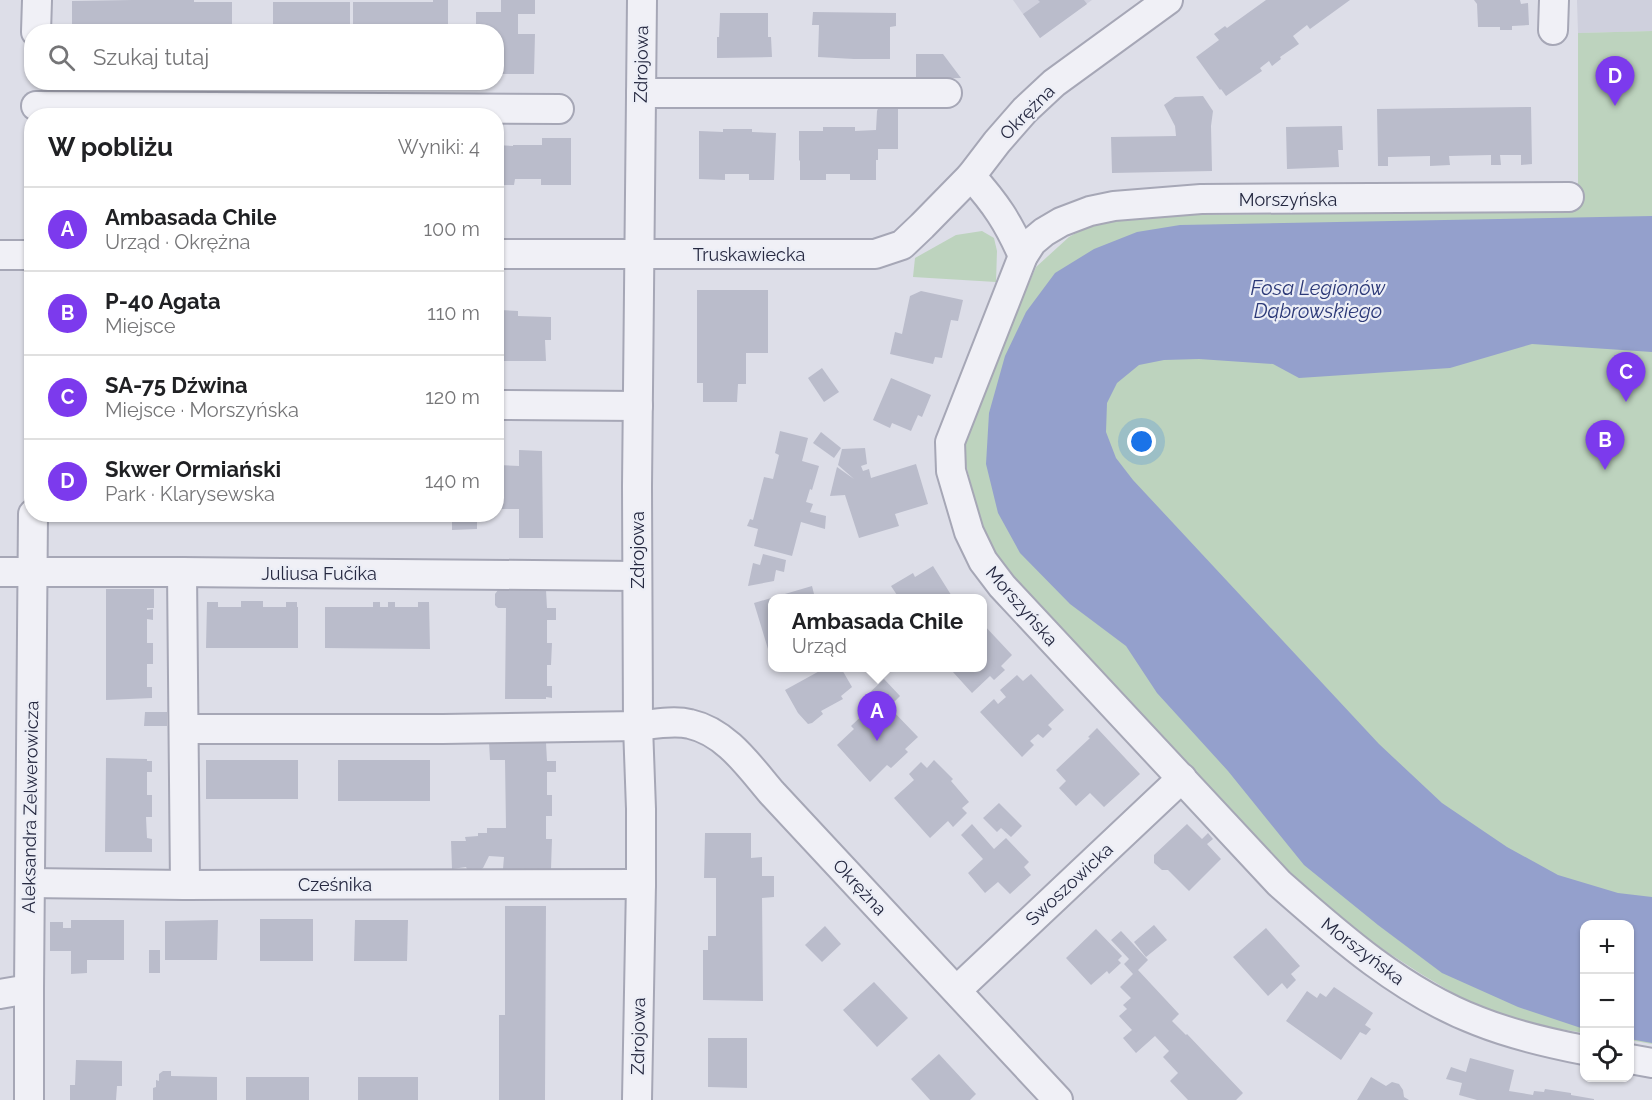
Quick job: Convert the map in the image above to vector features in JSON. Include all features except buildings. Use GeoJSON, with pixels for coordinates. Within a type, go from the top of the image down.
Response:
{"type":"FeatureCollection","features":[{"type":"Feature","properties":{"kind":"street"},"geometry":{"type":"LineString","coordinates":[[36,24],[37,0]]}},
{"type":"Feature","properties":{"kind":"street","name":"Zdrojowa"},"geometry":{"type":"LineString","coordinates":[[637,1100],[641,884],[638,726],[638,406],[642,0]]}},
{"type":"Feature","properties":{"kind":"street","name":"Okrężna"},"geometry":{"type":"LineString","coordinates":[[971,176],[1025,110],[1054,83],[1168,0]]}},
{"type":"Feature","properties":{"kind":"street"},"geometry":{"type":"LineString","coordinates":[[1553,30],[1554,0]]}},
{"type":"Feature","properties":{"kind":"street"},"geometry":{"type":"LineString","coordinates":[[641,93],[948,93]]}},
{"type":"Feature","properties":{"kind":"street"},"geometry":{"type":"LineString","coordinates":[[36,102],[484,108]]}},
{"type":"Feature","properties":{"kind":"street"},"geometry":{"type":"LineString","coordinates":[[504,108],[559,109]]}},
{"type":"Feature","properties":{"kind":"street"},"geometry":{"type":"LineString","coordinates":[[971,176],[992,199],[1005,218],[1023,256]]}},
{"type":"Feature","properties":{"kind":"street","name":"Truskawiecka"},"geometry":{"type":"LineString","coordinates":[[504,254],[875,255],[902,245],[971,176]]}},
{"type":"Feature","properties":{"kind":"street","name":"Morszyńska"},"geometry":{"type":"LineString","coordinates":[[1569,197],[1201,199],[1114,206],[1090,211],[1061,222],[1032,242],[1023,256],[950,442],[951,471],[960,507],[983,561],[1002,586],[1280,883],[1314,914],[1389,974],[1435,1001],[1477,1021],[1532,1039],[1580,1049]]}},
{"type":"Feature","properties":{"kind":"street"},"geometry":{"type":"LineString","coordinates":[[0,255],[24,255]]}},
{"type":"Feature","properties":{"kind":"street"},"geometry":{"type":"LineString","coordinates":[[504,405],[638,406]]}},
{"type":"Feature","properties":{"kind":"street","name":"Aleksandra Zelwerowicza"},"geometry":{"type":"LineString","coordinates":[[30,1100],[33,522]]}},
{"type":"Feature","properties":{"kind":"street","name":"Juliusa Fučíka"},"geometry":{"type":"LineString","coordinates":[[0,572],[638,576]]}},
{"type":"Feature","properties":{"kind":"street"},"geometry":{"type":"LineString","coordinates":[[182,572],[185,885]]}},
{"type":"Feature","properties":{"kind":"street","name":"Okrężna"},"geometry":{"type":"LineString","coordinates":[[184,729],[443,729],[638,726],[669,723],[689,723],[705,729],[723,740],[1058,1100]]}},
{"type":"Feature","properties":{"kind":"street","name":"Swoszowicka"},"geometry":{"type":"LineString","coordinates":[[957,990],[1182,778]]}},
{"type":"Feature","properties":{"kind":"street","name":"Cześnika"},"geometry":{"type":"LineString","coordinates":[[30,883],[641,884]]}},
{"type":"Feature","properties":{"kind":"street"},"geometry":{"type":"LineString","coordinates":[[0,994],[29,989]]}},
{"type":"Feature","properties":{"kind":"street"},"geometry":{"type":"LineString","coordinates":[[1634,1060],[1652,1063]]}},
{"type":"Feature","properties":{"kind":"shaded area"},"geometry":{"type":"Polygon","coordinates":[[[1013,0],[1092,0],[1040,38],[1013,0]]]}},
{"type":"Feature","properties":{"kind":"shaded area"},"geometry":{"type":"Polygon","coordinates":[[[1577,0],[1652,0],[1652,31],[1578,33],[1577,0]]]}},
{"type":"Feature","properties":{"kind":"green space"},"geometry":{"type":"Polygon","coordinates":[[[1652,31],[1652,1044],[1634,1041],[1634,920],[1580,920],[1580,1032],[1518,1022],[1470,1003],[1353,930],[1291,878],[1019,588],[989,545],[962,448],[995,362],[1036,267],[1069,237],[1095,222],[1122,216],[1578,210],[1578,33],[1652,31]]]}},
{"type":"Feature","properties":{"kind":"green space"},"geometry":{"type":"Polygon","coordinates":[[[982,231],[994,238],[997,251],[996,282],[913,277],[915,258],[956,235],[982,231]]]}},
{"type":"Feature","properties":{"kind":"water","name":"Fosa Legionów Dąbrowskiego"},"geometry":{"type":"Polygon","coordinates":[[[1652,216],[1652,352],[1532,344],[1450,368],[1299,378],[1273,364],[1199,359],[1164,360],[1139,365],[1117,383],[1107,403],[1106,432],[1116,458],[1133,480],[1379,744],[1442,803],[1507,847],[1558,875],[1618,893],[1652,897],[1652,1043],[1634,1040],[1634,920],[1580,920],[1580,1028],[1518,1007],[1442,973],[1304,865],[1228,771],[1157,693],[1126,646],[1070,604],[1020,553],[998,513],[986,464],[989,413],[1005,356],[1026,312],[1055,273],[1094,249],[1137,232],[1180,225],[1652,216]]]}},
{"type":"Feature","properties":{"kind":"place","name":"Skwer Ormiański"},"geometry":{"type":"Point","coordinates":[1615,106]}},
{"type":"Feature","properties":{"kind":"place","name":"SA-75 Dźwina"},"geometry":{"type":"Point","coordinates":[1626,402]}},
{"type":"Feature","properties":{"kind":"place","name":"P-40 Agata"},"geometry":{"type":"Point","coordinates":[1605,470]}},
{"type":"Feature","properties":{"kind":"place","name":"Ambasada Chile"},"geometry":{"type":"Point","coordinates":[877,741]}}]}
